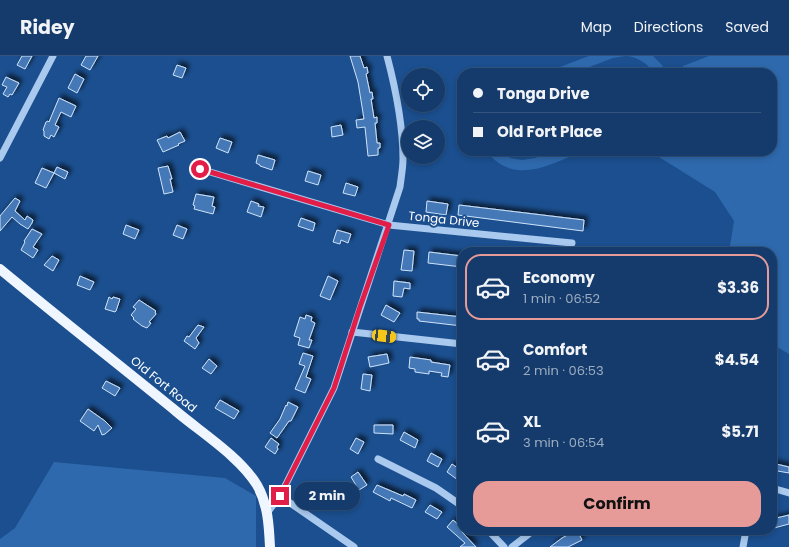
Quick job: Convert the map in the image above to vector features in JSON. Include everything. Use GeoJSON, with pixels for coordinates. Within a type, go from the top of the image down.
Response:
{"type":"FeatureCollection","features":[{"type":"Feature","properties":{"kind":"main road","name":"Old Fort Road"},"geometry":{"type":"LineString","coordinates":[[0,269],[237,462],[256,485],[267,513],[270,547]]}},
{"type":"Feature","properties":{"kind":"street"},"geometry":{"type":"LineString","coordinates":[[0,158],[52,56]]}},
{"type":"Feature","properties":{"kind":"street"},"geometry":{"type":"LineString","coordinates":[[267,513],[280,496],[334,388],[389,225],[400,187],[403,161],[402,132],[398,102],[387,56]]}},
{"type":"Feature","properties":{"kind":"street","name":"Tonga Drive"},"geometry":{"type":"LineString","coordinates":[[200,169],[389,225],[572,244]]}},
{"type":"Feature","properties":{"kind":"street"},"geometry":{"type":"LineString","coordinates":[[352,332],[457,343]]}},
{"type":"Feature","properties":{"kind":"street"},"geometry":{"type":"LineString","coordinates":[[378,459],[436,488],[457,503]]}},
{"type":"Feature","properties":{"kind":"street"},"geometry":{"type":"LineString","coordinates":[[777,489],[789,493]]}},
{"type":"Feature","properties":{"kind":"street"},"geometry":{"type":"LineString","coordinates":[[280,496],[354,547]]}},
{"type":"Feature","properties":{"kind":"street"},"geometry":{"type":"LineString","coordinates":[[493,535],[504,547]]}},
{"type":"Feature","properties":{"kind":"street"},"geometry":{"type":"LineString","coordinates":[[512,547],[528,535]]}},
{"type":"Feature","properties":{"kind":"street"},"geometry":{"type":"LineString","coordinates":[[743,547],[745,535]]}},
{"type":"Feature","properties":{"kind":"shaded area"},"geometry":{"type":"Polygon","coordinates":[[[589,56],[625,56],[613,58],[587,68],[557,68],[589,56]]]}},
{"type":"Feature","properties":{"kind":"shaded area"},"geometry":{"type":"Polygon","coordinates":[[[626,56],[653,56],[664,68],[650,68],[642,61],[626,56]]]}},
{"type":"Feature","properties":{"kind":"shaded area"},"geometry":{"type":"Polygon","coordinates":[[[709,56],[789,56],[789,354],[777,347],[777,247],[730,247],[734,221],[715,192],[659,157],[777,156],[777,68],[683,68],[683,66],[709,56]]]}},
{"type":"Feature","properties":{"kind":"shaded area"},"geometry":{"type":"Polygon","coordinates":[[[491,156],[507,156],[522,160],[540,156],[572,156],[546,166],[521,170],[509,168],[497,162],[491,156]]]}},
{"type":"Feature","properties":{"kind":"shaded area"},"geometry":{"type":"Polygon","coordinates":[[[54,462],[225,478],[256,496],[256,547],[0,547],[0,539],[15,528],[54,462]]]}},
{"type":"Feature","properties":{"kind":"building"},"geometry":{"type":"Polygon","coordinates":[[[22,56],[32,56],[25,69],[17,65],[22,56]]]}},
{"type":"Feature","properties":{"kind":"building"},"geometry":{"type":"Polygon","coordinates":[[[86,56],[98,56],[90,70],[81,65],[86,56]]]}},
{"type":"Feature","properties":{"kind":"building"},"geometry":{"type":"Polygon","coordinates":[[[350,56],[360,56],[364,68],[367,67],[368,73],[366,74],[370,93],[372,92],[373,99],[371,99],[374,118],[377,117],[377,123],[375,123],[377,143],[380,143],[378,155],[368,156],[365,127],[357,128],[356,120],[364,119],[358,82],[350,56]]]}},
{"type":"Feature","properties":{"kind":"building"},"geometry":{"type":"Polygon","coordinates":[[[177,65],[186,68],[182,78],[173,75],[177,65]]]}},
{"type":"Feature","properties":{"kind":"building"},"geometry":{"type":"Polygon","coordinates":[[[75,74],[84,79],[77,93],[68,88],[75,74]]]}},
{"type":"Feature","properties":{"kind":"building"},"geometry":{"type":"Polygon","coordinates":[[[6,77],[19,83],[12,95],[10,94],[8,97],[3,94],[7,87],[2,85],[6,77]]]}},
{"type":"Feature","properties":{"kind":"building"},"geometry":{"type":"Polygon","coordinates":[[[59,98],[76,106],[71,117],[61,112],[55,125],[59,127],[54,137],[51,135],[49,139],[44,136],[43,130],[46,122],[49,122],[59,98]]]}},
{"type":"Feature","properties":{"kind":"building"},"geometry":{"type":"Polygon","coordinates":[[[341,125],[343,135],[332,137],[331,127],[341,125]]]}},
{"type":"Feature","properties":{"kind":"building"},"geometry":{"type":"Polygon","coordinates":[[[180,132],[185,141],[163,152],[157,140],[167,136],[168,138],[180,132]]]}},
{"type":"Feature","properties":{"kind":"building"},"geometry":{"type":"Polygon","coordinates":[[[220,138],[232,142],[228,153],[216,148],[220,138]]]}},
{"type":"Feature","properties":{"kind":"building"},"geometry":{"type":"Polygon","coordinates":[[[258,155],[275,160],[272,170],[256,163],[258,155]]]}},
{"type":"Feature","properties":{"kind":"building"},"geometry":{"type":"Polygon","coordinates":[[[168,166],[172,179],[170,179],[173,192],[164,194],[158,168],[168,166]]]}},
{"type":"Feature","properties":{"kind":"building"},"geometry":{"type":"Polygon","coordinates":[[[57,167],[68,172],[65,179],[54,173],[57,167]]]}},
{"type":"Feature","properties":{"kind":"building"},"geometry":{"type":"Polygon","coordinates":[[[42,168],[54,173],[46,188],[35,183],[42,168]]]}},
{"type":"Feature","properties":{"kind":"building"},"geometry":{"type":"Polygon","coordinates":[[[308,171],[321,175],[318,185],[305,181],[308,171]]]}},
{"type":"Feature","properties":{"kind":"building"},"geometry":{"type":"Polygon","coordinates":[[[346,183],[358,187],[355,196],[343,193],[346,183]]]}},
{"type":"Feature","properties":{"kind":"building"},"geometry":{"type":"Polygon","coordinates":[[[196,194],[214,197],[212,206],[215,207],[213,214],[194,209],[195,206],[193,205],[196,194]]]}},
{"type":"Feature","properties":{"kind":"building"},"geometry":{"type":"Polygon","coordinates":[[[15,198],[20,201],[15,211],[25,220],[27,216],[33,220],[32,223],[28,229],[12,217],[0,231],[0,216],[15,198]]]}},
{"type":"Feature","properties":{"kind":"building"},"geometry":{"type":"Polygon","coordinates":[[[251,201],[259,204],[258,206],[264,207],[261,217],[247,212],[251,201]]]}},
{"type":"Feature","properties":{"kind":"building"},"geometry":{"type":"Polygon","coordinates":[[[427,201],[448,204],[446,215],[426,212],[427,201]]]}},
{"type":"Feature","properties":{"kind":"building"},"geometry":{"type":"Polygon","coordinates":[[[459,205],[584,220],[583,231],[458,215],[459,205]]]}},
{"type":"Feature","properties":{"kind":"building"},"geometry":{"type":"Polygon","coordinates":[[[301,218],[315,223],[313,231],[298,226],[301,218]]]}},
{"type":"Feature","properties":{"kind":"building"},"geometry":{"type":"Polygon","coordinates":[[[126,225],[139,230],[135,239],[123,234],[126,225]]]}},
{"type":"Feature","properties":{"kind":"building"},"geometry":{"type":"Polygon","coordinates":[[[177,225],[187,229],[183,239],[173,235],[177,225]]]}},
{"type":"Feature","properties":{"kind":"building"},"geometry":{"type":"Polygon","coordinates":[[[32,229],[42,234],[33,247],[38,250],[33,258],[21,250],[25,242],[24,241],[32,229]]]}},
{"type":"Feature","properties":{"kind":"building"},"geometry":{"type":"Polygon","coordinates":[[[337,230],[351,234],[348,243],[341,240],[340,244],[333,242],[337,230]]]}},
{"type":"Feature","properties":{"kind":"building"},"geometry":{"type":"Polygon","coordinates":[[[404,250],[414,251],[412,271],[401,270],[404,250]]]}},
{"type":"Feature","properties":{"kind":"building"},"geometry":{"type":"Polygon","coordinates":[[[429,252],[457,255],[457,266],[428,263],[429,252]]]}},
{"type":"Feature","properties":{"kind":"building"},"geometry":{"type":"Polygon","coordinates":[[[52,256],[59,260],[53,271],[44,265],[52,256]]]}},
{"type":"Feature","properties":{"kind":"building"},"geometry":{"type":"Polygon","coordinates":[[[80,276],[94,282],[90,290],[77,285],[80,276]]]}},
{"type":"Feature","properties":{"kind":"building"},"geometry":{"type":"Polygon","coordinates":[[[328,276],[338,281],[330,300],[320,296],[328,276]]]}},
{"type":"Feature","properties":{"kind":"building"},"geometry":{"type":"Polygon","coordinates":[[[394,281],[410,283],[410,289],[404,288],[402,297],[393,296],[394,281]]]}},
{"type":"Feature","properties":{"kind":"building"},"geometry":{"type":"Polygon","coordinates":[[[109,297],[112,299],[113,297],[120,299],[115,312],[105,309],[109,297]]]}},
{"type":"Feature","properties":{"kind":"building"},"geometry":{"type":"Polygon","coordinates":[[[139,300],[156,311],[156,314],[149,322],[151,323],[147,328],[133,319],[134,318],[131,315],[136,309],[133,307],[139,300]]]}},
{"type":"Feature","properties":{"kind":"building"},"geometry":{"type":"Polygon","coordinates":[[[386,305],[400,313],[394,322],[381,315],[386,305]]]}},
{"type":"Feature","properties":{"kind":"building"},"geometry":{"type":"Polygon","coordinates":[[[417,312],[457,316],[457,325],[419,321],[419,319],[417,319],[417,312]]]}},
{"type":"Feature","properties":{"kind":"building"},"geometry":{"type":"Polygon","coordinates":[[[306,315],[312,317],[311,321],[315,323],[309,340],[312,340],[309,348],[298,345],[300,338],[294,336],[300,317],[305,319],[306,315]]]}},
{"type":"Feature","properties":{"kind":"building"},"geometry":{"type":"Polygon","coordinates":[[[198,325],[204,327],[196,338],[199,343],[195,349],[184,341],[198,325]]]}},
{"type":"Feature","properties":{"kind":"building"},"geometry":{"type":"Polygon","coordinates":[[[303,353],[313,356],[306,377],[311,379],[305,393],[295,389],[305,366],[299,364],[303,353]]]}},
{"type":"Feature","properties":{"kind":"building"},"geometry":{"type":"Polygon","coordinates":[[[387,354],[389,363],[370,367],[368,357],[387,354]]]}},
{"type":"Feature","properties":{"kind":"building"},"geometry":{"type":"Polygon","coordinates":[[[410,357],[450,365],[448,377],[441,376],[442,373],[429,371],[429,374],[415,372],[415,369],[409,368],[410,357]]]}},
{"type":"Feature","properties":{"kind":"building"},"geometry":{"type":"Polygon","coordinates":[[[209,359],[217,366],[211,374],[202,368],[209,359]]]}},
{"type":"Feature","properties":{"kind":"building"},"geometry":{"type":"Polygon","coordinates":[[[363,374],[372,375],[370,391],[361,389],[363,374]]]}},
{"type":"Feature","properties":{"kind":"building"},"geometry":{"type":"Polygon","coordinates":[[[106,381],[120,388],[115,396],[102,388],[106,381]]]}},
{"type":"Feature","properties":{"kind":"building"},"geometry":{"type":"Polygon","coordinates":[[[220,400],[239,411],[234,419],[215,408],[220,400]]]}},
{"type":"Feature","properties":{"kind":"building"},"geometry":{"type":"Polygon","coordinates":[[[288,402],[298,407],[291,421],[289,421],[277,438],[270,433],[280,419],[288,402]]]}},
{"type":"Feature","properties":{"kind":"building"},"geometry":{"type":"Polygon","coordinates":[[[88,409],[112,428],[102,435],[98,425],[94,431],[80,421],[88,409]]]}},
{"type":"Feature","properties":{"kind":"building"},"geometry":{"type":"Polygon","coordinates":[[[374,425],[393,425],[393,434],[374,433],[374,425]]]}},
{"type":"Feature","properties":{"kind":"building"},"geometry":{"type":"Polygon","coordinates":[[[404,432],[418,440],[415,448],[400,440],[404,432]]]}},
{"type":"Feature","properties":{"kind":"building"},"geometry":{"type":"Polygon","coordinates":[[[271,438],[279,444],[275,454],[265,447],[271,438]]]}},
{"type":"Feature","properties":{"kind":"building"},"geometry":{"type":"Polygon","coordinates":[[[356,438],[364,442],[358,454],[350,449],[356,438]]]}},
{"type":"Feature","properties":{"kind":"building"},"geometry":{"type":"Polygon","coordinates":[[[431,453],[442,459],[438,467],[427,461],[431,453]]]}},
{"type":"Feature","properties":{"kind":"building"},"geometry":{"type":"Polygon","coordinates":[[[452,464],[457,468],[457,479],[447,472],[452,464]]]}},
{"type":"Feature","properties":{"kind":"building"},"geometry":{"type":"Polygon","coordinates":[[[777,464],[789,467],[789,473],[777,471],[777,464]]]}},
{"type":"Feature","properties":{"kind":"building"},"geometry":{"type":"Polygon","coordinates":[[[358,472],[367,485],[359,490],[351,477],[358,472]]]}},
{"type":"Feature","properties":{"kind":"building"},"geometry":{"type":"Polygon","coordinates":[[[377,485],[403,496],[404,494],[416,500],[412,508],[391,498],[390,501],[373,492],[377,485]]]}},
{"type":"Feature","properties":{"kind":"building"},"geometry":{"type":"Polygon","coordinates":[[[430,505],[442,512],[437,519],[425,512],[430,505]]]}},
{"type":"Feature","properties":{"kind":"building"},"geometry":{"type":"Polygon","coordinates":[[[789,515],[789,524],[777,527],[777,518],[789,515]]]}},
{"type":"Feature","properties":{"kind":"building"},"geometry":{"type":"Polygon","coordinates":[[[453,520],[457,523],[457,535],[465,535],[476,547],[460,547],[465,543],[447,527],[453,520]]]}},
{"type":"Feature","properties":{"kind":"building"},"geometry":{"type":"Polygon","coordinates":[[[568,535],[580,535],[582,540],[568,547],[550,547],[568,535]]]}},
{"type":"Feature","properties":{"kind":"route"},"geometry":{"type":"LineString","coordinates":[[200,169],[389,225],[360,307],[334,388],[280,496]]}}]}
